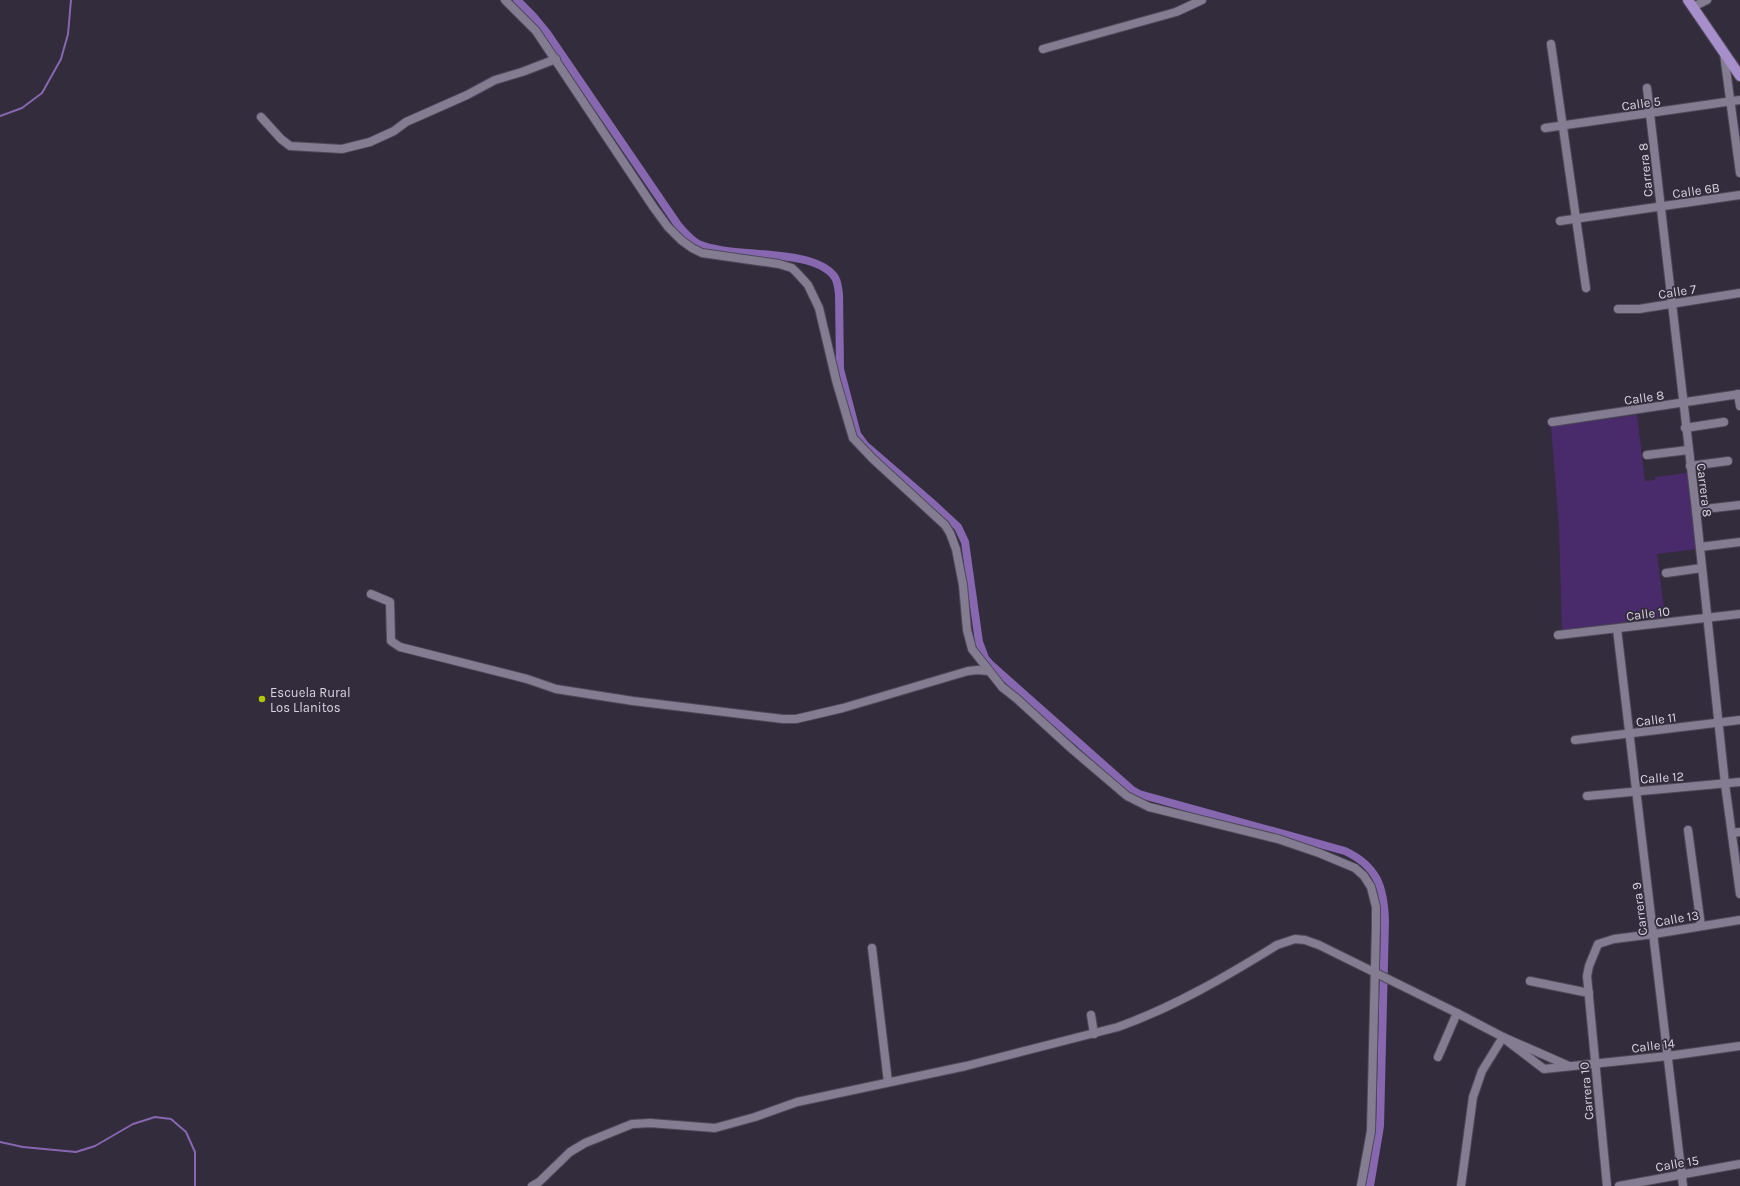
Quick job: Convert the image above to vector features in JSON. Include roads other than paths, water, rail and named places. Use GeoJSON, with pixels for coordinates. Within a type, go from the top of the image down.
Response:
{"type":"FeatureCollection","features":[{"type":"Feature","properties":{"kind":"main road"},"geometry":{"type":"LineString","coordinates":[[1690,3],[1740,76]]}},
{"type":"Feature","properties":{"kind":"street"},"geometry":{"type":"LineString","coordinates":[[505,0],[536,31],[654,208],[680,240],[692,248],[711,255],[779,264],[792,268],[808,285],[822,318],[836,380],[853,438],[873,459],[940,521],[950,533],[956,549],[962,578],[970,642],[976,655],[1002,687],[1127,796],[1149,807],[1278,839],[1319,853],[1355,868],[1364,876],[1374,895],[1376,926],[1371,1131],[1361,1186]]}},
{"type":"Feature","properties":{"kind":"street"},"geometry":{"type":"LineString","coordinates":[[1043,49],[1176,12],[1202,0]]}},
{"type":"Feature","properties":{"kind":"street"},"geometry":{"type":"LineString","coordinates":[[1690,3],[1707,0]]}},
{"type":"Feature","properties":{"kind":"street"},"geometry":{"type":"LineString","coordinates":[[1551,44],[1586,288]]}},
{"type":"Feature","properties":{"kind":"street"},"geometry":{"type":"LineString","coordinates":[[1724,54],[1740,173]]}},
{"type":"Feature","properties":{"kind":"street"},"geometry":{"type":"LineString","coordinates":[[261,117],[281,140],[290,146],[342,149],[370,142],[394,131],[406,122],[468,95],[495,80],[522,72],[556,59]]}},
{"type":"Feature","properties":{"kind":"street","name":"Carrera 8"},"geometry":{"type":"LineString","coordinates":[[1647,88],[1682,403],[1696,510],[1725,784],[1736,833],[1740,894]]}},
{"type":"Feature","properties":{"kind":"street","name":"Calle 5"},"geometry":{"type":"LineString","coordinates":[[1545,128],[1651,114],[1740,100]]}},
{"type":"Feature","properties":{"kind":"street","name":"Calle 6B"},"geometry":{"type":"LineString","coordinates":[[1560,221],[1740,196]]}},
{"type":"Feature","properties":{"kind":"street","name":"Calle 7"},"geometry":{"type":"LineString","coordinates":[[1618,309],[1639,309],[1672,305],[1740,293]]}},
{"type":"Feature","properties":{"kind":"street"},"geometry":{"type":"LineString","coordinates":[[1739,394],[1740,406]]}},
{"type":"Feature","properties":{"kind":"street","name":"Calle 8"},"geometry":{"type":"LineString","coordinates":[[1552,422],[1739,394]]}},
{"type":"Feature","properties":{"kind":"street"},"geometry":{"type":"LineString","coordinates":[[1685,428],[1724,422]]}},
{"type":"Feature","properties":{"kind":"street"},"geometry":{"type":"LineString","coordinates":[[1647,455],[1688,450]]}},
{"type":"Feature","properties":{"kind":"street"},"geometry":{"type":"LineString","coordinates":[[1690,466],[1728,461]]}},
{"type":"Feature","properties":{"kind":"street"},"geometry":{"type":"LineString","coordinates":[[1696,510],[1740,505]]}},
{"type":"Feature","properties":{"kind":"street"},"geometry":{"type":"LineString","coordinates":[[1700,547],[1740,542]]}},
{"type":"Feature","properties":{"kind":"street"},"geometry":{"type":"LineString","coordinates":[[1666,573],[1702,568]]}},
{"type":"Feature","properties":{"kind":"street"},"geometry":{"type":"LineString","coordinates":[[371,594],[390,602],[391,642],[400,647],[527,679],[556,689],[633,701],[776,718],[796,719],[843,708],[968,671],[988,671]]}},
{"type":"Feature","properties":{"kind":"street","name":"Calle 10"},"geometry":{"type":"LineString","coordinates":[[1558,635],[1740,614]]}},
{"type":"Feature","properties":{"kind":"street","name":"Carrera 9"},"geometry":{"type":"LineString","coordinates":[[1617,629],[1683,1186]]}},
{"type":"Feature","properties":{"kind":"street","name":"Calle 11"},"geometry":{"type":"LineString","coordinates":[[1575,740],[1740,720]]}},
{"type":"Feature","properties":{"kind":"street","name":"Calle 12"},"geometry":{"type":"LineString","coordinates":[[1587,796],[1740,782]]}},
{"type":"Feature","properties":{"kind":"street"},"geometry":{"type":"LineString","coordinates":[[1688,830],[1701,926]]}},
{"type":"Feature","properties":{"kind":"street","name":"Calle 13"},"geometry":{"type":"LineString","coordinates":[[1589,993],[1588,971],[1598,944],[1614,939],[1740,920]]}},
{"type":"Feature","properties":{"kind":"street","name":"Calle 14"},"geometry":{"type":"LineString","coordinates":[[532,1186],[539,1182],[570,1152],[585,1143],[632,1124],[650,1123],[715,1128],[755,1117],[797,1102],[966,1066],[1094,1034],[1140,1019],[1204,987],[1277,944],[1295,939],[1305,940],[1319,945],[1457,1012],[1503,1037],[1569,1066]]}},
{"type":"Feature","properties":{"kind":"street"},"geometry":{"type":"LineString","coordinates":[[872,948],[888,1082]]}},
{"type":"Feature","properties":{"kind":"street"},"geometry":{"type":"LineString","coordinates":[[1530,981],[1589,993]]}},
{"type":"Feature","properties":{"kind":"street","name":"Carrera 10"},"geometry":{"type":"LineString","coordinates":[[1589,993],[1607,1186]]}},
{"type":"Feature","properties":{"kind":"street"},"geometry":{"type":"LineString","coordinates":[[1438,1056],[1457,1012]]}},
{"type":"Feature","properties":{"kind":"street"},"geometry":{"type":"LineString","coordinates":[[1091,1015],[1094,1034]]}},
{"type":"Feature","properties":{"kind":"street"},"geometry":{"type":"LineString","coordinates":[[1461,1186],[1473,1097],[1482,1071],[1503,1037]]}},
{"type":"Feature","properties":{"kind":"street","name":"Calle 14"},"geometry":{"type":"LineString","coordinates":[[1503,1037],[1517,1050],[1544,1069],[1668,1056],[1740,1046]]}},
{"type":"Feature","properties":{"kind":"street","name":"Calle 15"},"geometry":{"type":"LineString","coordinates":[[1619,1186],[1740,1164]]}},
{"type":"Feature","properties":{"kind":"waterway"},"geometry":{"type":"LineString","coordinates":[[0,116],[22,108],[42,93],[61,59],[68,34],[71,0]]}},
{"type":"Feature","properties":{"kind":"waterway"},"geometry":{"type":"LineString","coordinates":[[517,0],[547,33],[678,225],[692,240],[698,244],[712,248],[790,257],[808,261],[823,267],[834,276],[837,282],[839,294],[840,369],[857,434],[865,445],[958,527],[965,542],[979,642],[985,658],[990,664],[1132,790],[1139,794],[1345,851],[1365,863],[1377,879],[1383,898],[1385,921],[1380,1126],[1370,1186]]}},
{"type":"Feature","properties":{"kind":"waterway"},"geometry":{"type":"LineString","coordinates":[[0,1142],[23,1147],[76,1152],[95,1146],[133,1124],[155,1117],[171,1119],[186,1132],[195,1152],[195,1186]]}},
{"type":"Feature","properties":{"kind":"place","name":"Escuela Rural Los Llanitos"},"geometry":{"type":"Point","coordinates":[262,699]}}]}
